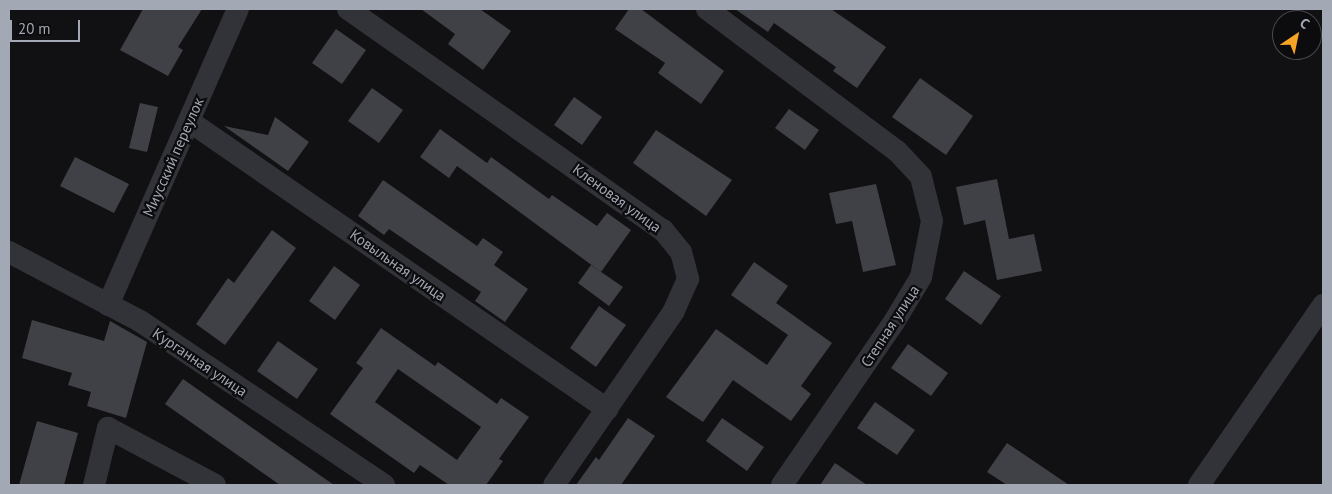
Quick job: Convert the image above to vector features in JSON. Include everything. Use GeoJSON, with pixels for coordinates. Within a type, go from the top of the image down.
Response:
{"type":"FeatureCollection","features":[{"type":"Feature","properties":{"kind":"street","name":"Миусский переулок"},"geometry":{"type":"LineString","coordinates":[[108,305],[238,9]]}},
{"type":"Feature","properties":{"kind":"street","name":"Кленовая улица"},"geometry":{"type":"LineString","coordinates":[[348,9],[663,230],[681,252],[688,279],[674,311],[554,485]]}},
{"type":"Feature","properties":{"kind":"street","name":"Степная улица"},"geometry":{"type":"LineString","coordinates":[[707,9],[898,151],[921,177],[932,221],[921,277],[894,322],[782,485]]}},
{"type":"Feature","properties":{"kind":"street","name":"Ковыльная улица"},"geometry":{"type":"LineString","coordinates":[[189,121],[607,409]]}},
{"type":"Feature","properties":{"kind":"street","name":"Курганная улица"},"geometry":{"type":"LineString","coordinates":[[9,252],[140,321],[384,485]]}},
{"type":"Feature","properties":{"kind":"street"},"geometry":{"type":"LineString","coordinates":[[1198,485],[1323,305]]}},
{"type":"Feature","properties":{"kind":"street"},"geometry":{"type":"LineString","coordinates":[[94,485],[108,428],[215,485]]}},
{"type":"Feature","properties":{"kind":"building"},"geometry":{"type":"Polygon","coordinates":[[[143,9],[202,9],[178,47],[183,50],[168,76],[120,50],[143,9]]]}},
{"type":"Feature","properties":{"kind":"building"},"geometry":{"type":"Polygon","coordinates":[[[421,9],[480,9],[511,31],[483,70],[448,44],[455,34],[421,9]]]}},
{"type":"Feature","properties":{"kind":"building"},"geometry":{"type":"Polygon","coordinates":[[[629,9],[641,9],[724,71],[701,104],[658,73],[665,63],[615,29],[629,9]]]}},
{"type":"Feature","properties":{"kind":"building"},"geometry":{"type":"Polygon","coordinates":[[[735,9],[831,9],[886,47],[857,88],[833,71],[836,67],[774,23],[768,32],[735,9]]]}},
{"type":"Feature","properties":{"kind":"building"},"geometry":{"type":"Polygon","coordinates":[[[336,29],[366,50],[342,84],[312,63],[336,29]]]}},
{"type":"Feature","properties":{"kind":"building"},"geometry":{"type":"Polygon","coordinates":[[[920,78],[973,116],[946,155],[892,117],[920,78]]]}},
{"type":"Feature","properties":{"kind":"building"},"geometry":{"type":"Polygon","coordinates":[[[372,88],[403,110],[379,143],[348,121],[372,88]]]}},
{"type":"Feature","properties":{"kind":"building"},"geometry":{"type":"Polygon","coordinates":[[[574,97],[602,117],[582,145],[554,125],[574,97]]]}},
{"type":"Feature","properties":{"kind":"building"},"geometry":{"type":"Polygon","coordinates":[[[140,103],[158,107],[147,152],[129,148],[140,103]]]}},
{"type":"Feature","properties":{"kind":"building"},"geometry":{"type":"Polygon","coordinates":[[[789,109],[819,130],[805,150],[775,128],[789,109]]]}},
{"type":"Feature","properties":{"kind":"building"},"geometry":{"type":"Polygon","coordinates":[[[275,117],[309,142],[288,171],[224,126],[268,135],[275,117]]]}},
{"type":"Feature","properties":{"kind":"building"},"geometry":{"type":"Polygon","coordinates":[[[440,129],[487,163],[491,157],[549,199],[552,195],[597,226],[607,213],[631,230],[601,272],[457,166],[449,178],[420,157],[440,129]]]}},
{"type":"Feature","properties":{"kind":"building"},"geometry":{"type":"Polygon","coordinates":[[[656,130],[732,180],[706,216],[633,163],[656,130]]]}},
{"type":"Feature","properties":{"kind":"building"},"geometry":{"type":"Polygon","coordinates":[[[75,157],[129,184],[114,213],[60,186],[75,157]]]}},
{"type":"Feature","properties":{"kind":"building"},"geometry":{"type":"Polygon","coordinates":[[[997,179],[1009,239],[1034,234],[1042,271],[997,280],[985,220],[964,225],[956,187],[997,179]]]}},
{"type":"Feature","properties":{"kind":"building"},"geometry":{"type":"Polygon","coordinates":[[[383,180],[477,246],[483,238],[503,252],[494,265],[528,289],[505,322],[475,301],[481,292],[389,229],[384,235],[358,216],[383,180]]]}},
{"type":"Feature","properties":{"kind":"building"},"geometry":{"type":"Polygon","coordinates":[[[876,184],[896,265],[863,272],[852,221],[836,224],[829,193],[876,184]]]}},
{"type":"Feature","properties":{"kind":"building"},"geometry":{"type":"Polygon","coordinates":[[[272,230],[296,248],[225,345],[196,324],[228,278],[234,283],[272,230]]]}},
{"type":"Feature","properties":{"kind":"building"},"geometry":{"type":"Polygon","coordinates":[[[754,262],[788,286],[776,303],[832,343],[801,386],[811,394],[791,421],[733,380],[703,422],[666,397],[716,329],[767,365],[788,335],[731,295],[754,262]]]}},
{"type":"Feature","properties":{"kind":"building"},"geometry":{"type":"Polygon","coordinates":[[[591,265],[623,287],[609,306],[578,283],[591,265]]]}},
{"type":"Feature","properties":{"kind":"building"},"geometry":{"type":"Polygon","coordinates":[[[334,266],[360,285],[335,320],[309,301],[334,266]]]}},
{"type":"Feature","properties":{"kind":"building"},"geometry":{"type":"Polygon","coordinates":[[[964,271],[1001,296],[981,325],[945,299],[964,271]]]}},
{"type":"Feature","properties":{"kind":"building"},"geometry":{"type":"Polygon","coordinates":[[[599,306],[626,325],[596,367],[570,348],[599,306]]]}},
{"type":"Feature","properties":{"kind":"building"},"geometry":{"type":"Polygon","coordinates":[[[32,320],[104,341],[110,321],[147,342],[126,418],[87,406],[91,392],[68,385],[72,373],[22,358],[32,320]]]}},
{"type":"Feature","properties":{"kind":"building"},"geometry":{"type":"Polygon","coordinates":[[[381,328],[435,366],[438,362],[497,404],[501,398],[529,417],[499,459],[503,461],[486,485],[449,485],[420,465],[414,473],[330,414],[363,368],[356,363],[381,328]],[[398,369],[375,402],[457,460],[481,427],[398,369]]]}},
{"type":"Feature","properties":{"kind":"building"},"geometry":{"type":"Polygon","coordinates":[[[278,341],[318,369],[297,399],[257,371],[278,341]]]}},
{"type":"Feature","properties":{"kind":"building"},"geometry":{"type":"Polygon","coordinates":[[[908,344],[948,373],[931,396],[891,368],[908,344]]]}},
{"type":"Feature","properties":{"kind":"building"},"geometry":{"type":"Polygon","coordinates":[[[183,379],[334,485],[280,485],[165,404],[183,379]]]}},
{"type":"Feature","properties":{"kind":"building"},"geometry":{"type":"Polygon","coordinates":[[[875,402],[915,430],[897,455],[857,428],[875,402]]]}},
{"type":"Feature","properties":{"kind":"building"},"geometry":{"type":"Polygon","coordinates":[[[628,418],[655,436],[621,485],[576,485],[596,457],[599,460],[628,418]]]}},
{"type":"Feature","properties":{"kind":"building"},"geometry":{"type":"Polygon","coordinates":[[[722,418],[764,447],[747,471],[706,441],[722,418]]]}},
{"type":"Feature","properties":{"kind":"building"},"geometry":{"type":"Polygon","coordinates":[[[37,421],[78,433],[64,485],[19,485],[37,421]]]}},
{"type":"Feature","properties":{"kind":"building"},"geometry":{"type":"Polygon","coordinates":[[[1007,443],[1069,485],[1007,485],[987,472],[1007,443]]]}},
{"type":"Feature","properties":{"kind":"building"},"geometry":{"type":"Polygon","coordinates":[[[835,463],[867,485],[820,485],[835,463]]]}}]}
